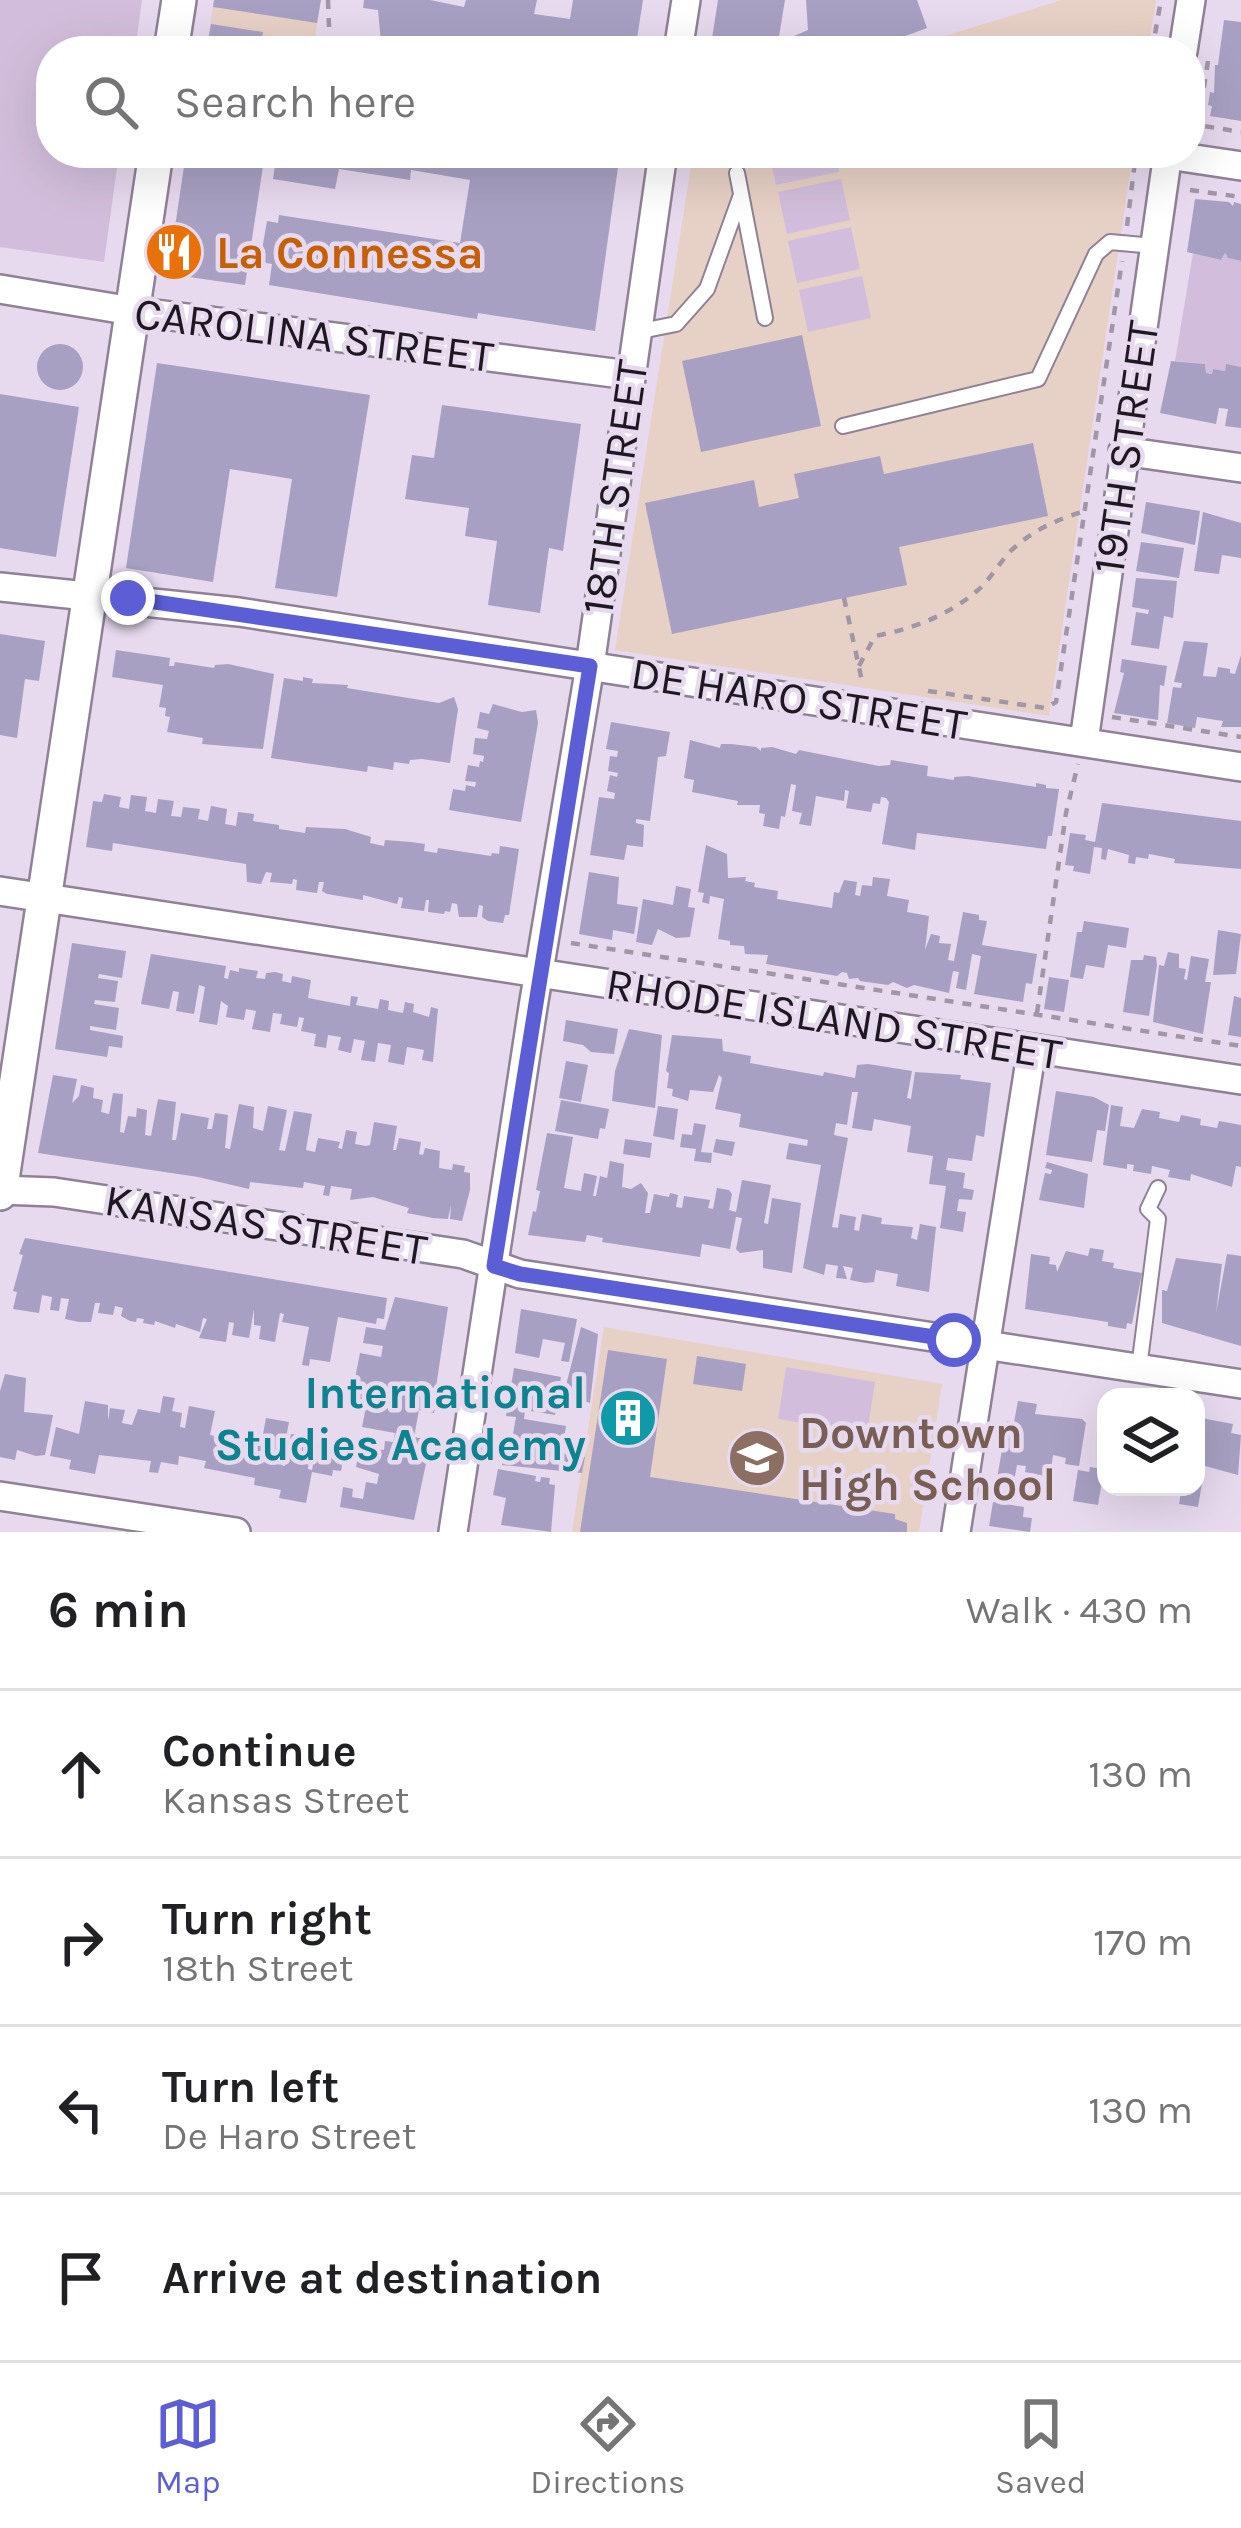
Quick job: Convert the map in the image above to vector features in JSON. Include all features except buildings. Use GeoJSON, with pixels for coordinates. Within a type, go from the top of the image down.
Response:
{"type":"FeatureCollection","features":[{"type":"Feature","properties":{"kind":"street"},"geometry":{"type":"LineString","coordinates":[[173,36],[179,0]]}},
{"type":"Feature","properties":{"kind":"street"},"geometry":{"type":"LineString","coordinates":[[681,36],[686,0]]}},
{"type":"Feature","properties":{"kind":"street"},"geometry":{"type":"LineString","coordinates":[[1186,36],[1191,0]]}},
{"type":"Feature","properties":{"kind":"street"},"geometry":{"type":"LineString","coordinates":[[1205,160],[1241,166]]}},
{"type":"Feature","properties":{"kind":"street"},"geometry":{"type":"LineString","coordinates":[[0,1191],[154,168]]}},
{"type":"Feature","properties":{"kind":"street","name":"18TH STREET"},"geometry":{"type":"LineString","coordinates":[[453,1532],[590,666],[661,168]]}},
{"type":"Feature","properties":{"kind":"street","name":"19TH STREET"},"geometry":{"type":"LineString","coordinates":[[1084,741],[1166,168]]}},
{"type":"Feature","properties":{"kind":"street","name":"CAROLINA STREET"},"geometry":{"type":"LineString","coordinates":[[0,289],[629,375]]}},
{"type":"Feature","properties":{"kind":"street"},"geometry":{"type":"LineString","coordinates":[[1123,451],[1241,468]]}},
{"type":"Feature","properties":{"kind":"street","name":"DE HARO STREET"},"geometry":{"type":"LineString","coordinates":[[0,587],[239,612],[1241,767]]}},
{"type":"Feature","properties":{"kind":"street","name":"RHODE ISLAND STREET"},"geometry":{"type":"LineString","coordinates":[[0,891],[1241,1080]]}},
{"type":"Feature","properties":{"kind":"street"},"geometry":{"type":"LineString","coordinates":[[956,1532],[1032,1048]]}},
{"type":"Feature","properties":{"kind":"street","name":"KANSAS STREET"},"geometry":{"type":"LineString","coordinates":[[0,1191],[54,1192],[463,1254],[520,1274],[1241,1384]]}},
{"type":"Feature","properties":{"kind":"street"},"geometry":{"type":"LineString","coordinates":[[0,1496],[236,1532]]}},
{"type":"Feature","properties":{"kind":"lane"},"geometry":{"type":"LineString","coordinates":[[736,173],[765,318]]}},
{"type":"Feature","properties":{"kind":"lane"},"geometry":{"type":"LineString","coordinates":[[635,332],[676,325],[707,289],[741,195]]}},
{"type":"Feature","properties":{"kind":"lane"},"geometry":{"type":"LineString","coordinates":[[843,426],[1038,379],[1096,254],[1110,242],[1154,246]]}},
{"type":"Feature","properties":{"kind":"lane"},"geometry":{"type":"LineString","coordinates":[[1139,1368],[1158,1219],[1148,1209],[1158,1188]]}},
{"type":"Feature","properties":{"kind":"path"},"geometry":{"type":"LineString","coordinates":[[328,0],[329,36]]}},
{"type":"Feature","properties":{"kind":"path"},"geometry":{"type":"LineString","coordinates":[[1155,36],[1161,0]]}},
{"type":"Feature","properties":{"kind":"path"},"geometry":{"type":"LineString","coordinates":[[1205,126],[1241,132]]}},
{"type":"Feature","properties":{"kind":"path"},"geometry":{"type":"LineString","coordinates":[[908,688],[1045,708],[1056,702],[1101,421],[1134,168]]}},
{"type":"Feature","properties":{"kind":"path"},"geometry":{"type":"LineString","coordinates":[[1187,202],[1190,189],[1241,197]]}},
{"type":"Feature","properties":{"kind":"path"},"geometry":{"type":"LineString","coordinates":[[859,667],[875,636],[906,632],[956,605],[978,590],[1015,547],[1057,520],[1084,511]]}},
{"type":"Feature","properties":{"kind":"path"},"geometry":{"type":"LineString","coordinates":[[844,598],[862,681]]}},
{"type":"Feature","properties":{"kind":"path"},"geometry":{"type":"LineString","coordinates":[[1106,716],[1241,737]]}},
{"type":"Feature","properties":{"kind":"path"},"geometry":{"type":"LineString","coordinates":[[1037,1013],[1066,813],[1084,741]]}},
{"type":"Feature","properties":{"kind":"path"},"geometry":{"type":"LineString","coordinates":[[571,944],[1241,1046]]}},
{"type":"Feature","properties":{"kind":"shaded area"},"geometry":{"type":"Polygon","coordinates":[[[0,0],[142,0],[137,36],[36,36],[36,168],[117,168],[104,262],[0,247],[0,0]]]}},
{"type":"Feature","properties":{"kind":"shaded area"},"geometry":{"type":"Polygon","coordinates":[[[214,0],[321,0],[315,36],[208,36],[214,0]]]}},
{"type":"Feature","properties":{"kind":"shaded area"},"geometry":{"type":"Polygon","coordinates":[[[1062,0],[1156,0],[1150,36],[945,36],[1062,0]]]}},
{"type":"Feature","properties":{"kind":"shaded area"},"geometry":{"type":"Polygon","coordinates":[[[691,168],[1131,168],[1049,716],[615,650],[691,168]]]}},
{"type":"Feature","properties":{"kind":"shaded area"},"geometry":{"type":"Polygon","coordinates":[[[772,168],[838,168],[839,172],[776,185],[772,168]]]}},
{"type":"Feature","properties":{"kind":"shaded area"},"geometry":{"type":"Polygon","coordinates":[[[841,179],[850,220],[787,234],[778,192],[841,179]]]}},
{"type":"Feature","properties":{"kind":"shaded area"},"geometry":{"type":"Polygon","coordinates":[[[851,227],[860,269],[797,283],[788,241],[851,227]]]}},
{"type":"Feature","properties":{"kind":"shaded area"},"geometry":{"type":"Polygon","coordinates":[[[1193,253],[1220,260],[1225,253],[1241,261],[1241,367],[1226,365],[1225,371],[1213,369],[1212,374],[1206,373],[1205,364],[1175,361],[1193,253]]]}},
{"type":"Feature","properties":{"kind":"shaded area"},"geometry":{"type":"Polygon","coordinates":[[[862,276],[871,318],[808,332],[799,290],[862,276]]]}},
{"type":"Feature","properties":{"kind":"shaded area","name":"Downtown High School"},"geometry":{"type":"Polygon","coordinates":[[[604,1327],[942,1384],[919,1532],[572,1532],[604,1327]]]}},
{"type":"Feature","properties":{"kind":"shaded area"},"geometry":{"type":"Polygon","coordinates":[[[786,1367],[875,1382],[867,1434],[778,1419],[786,1367]]]}},
{"type":"Feature","properties":{"kind":"place","name":"La Connessa"},"geometry":{"type":"Point","coordinates":[174,252]}},
{"type":"Feature","properties":{"kind":"place","name":"International Studies Academy"},"geometry":{"type":"Point","coordinates":[628,1418]}},
{"type":"Feature","properties":{"kind":"place","name":"Downtown High School"},"geometry":{"type":"Point","coordinates":[757,1458]}},
{"type":"Feature","properties":{"kind":"route"},"geometry":{"type":"LineString","coordinates":[[128,598],[590,666],[494,1266],[520,1274],[954,1340]]}}]}
